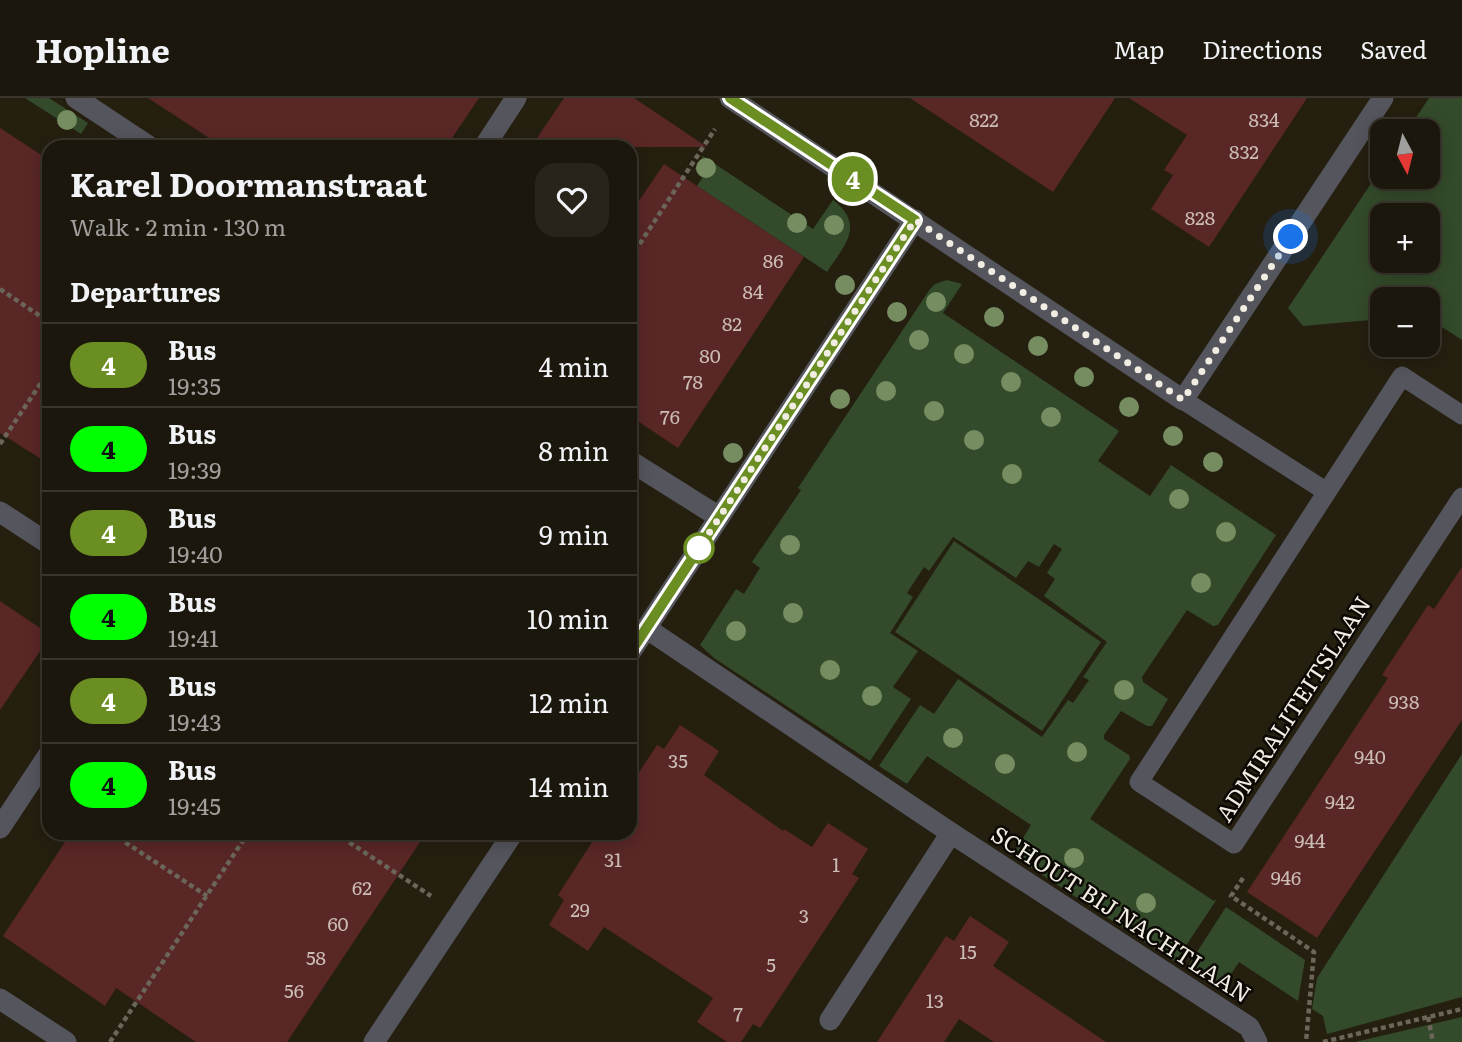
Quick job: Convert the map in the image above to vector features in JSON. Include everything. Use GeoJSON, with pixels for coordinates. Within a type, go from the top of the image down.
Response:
{"type":"FeatureCollection","features":[{"type":"Feature","properties":{"kind":"street"},"geometry":{"type":"LineString","coordinates":[[76,98],[139,140]]}},
{"type":"Feature","properties":{"kind":"street"},"geometry":{"type":"LineString","coordinates":[[489,140],[516,98]]}},
{"type":"Feature","properties":{"kind":"street"},"geometry":{"type":"LineString","coordinates":[[732,99],[1183,400],[1383,98]]}},
{"type":"Feature","properties":{"kind":"street"},"geometry":{"type":"LineString","coordinates":[[637,642],[915,220]]}},
{"type":"Feature","properties":{"kind":"street"},"geometry":{"type":"LineString","coordinates":[[637,465],[719,517]]}},
{"type":"Feature","properties":{"kind":"street"},"geometry":{"type":"LineString","coordinates":[[0,512],[42,539]]}},
{"type":"Feature","properties":{"kind":"street","name":"SCHOUT BIJ NACHTLAAN"},"geometry":{"type":"LineString","coordinates":[[646,628],[951,833],[1249,1027],[1257,1042]]}},
{"type":"Feature","properties":{"kind":"street"},"geometry":{"type":"LineString","coordinates":[[0,828],[42,765]]}},
{"type":"Feature","properties":{"kind":"street"},"geometry":{"type":"LineString","coordinates":[[830,1020],[951,833]]}},
{"type":"Feature","properties":{"kind":"street"},"geometry":{"type":"LineString","coordinates":[[374,1042],[508,840]]}},
{"type":"Feature","properties":{"kind":"street"},"geometry":{"type":"LineString","coordinates":[[0,999],[66,1042]]}},
{"type":"Feature","properties":{"kind":"lane","name":"ADMIRALITEITSLAAN"},"geometry":{"type":"LineString","coordinates":[[1462,415],[1402,376],[1139,782],[1234,844],[1462,497]]}},
{"type":"Feature","properties":{"kind":"lane"},"geometry":{"type":"LineString","coordinates":[[1183,400],[1327,492]]}},
{"type":"Feature","properties":{"kind":"path"},"geometry":{"type":"LineString","coordinates":[[637,248],[732,99]]}},
{"type":"Feature","properties":{"kind":"path"},"geometry":{"type":"LineString","coordinates":[[0,289],[42,317]]}},
{"type":"Feature","properties":{"kind":"path"},"geometry":{"type":"LineString","coordinates":[[0,444],[42,381]]}},
{"type":"Feature","properties":{"kind":"path"},"geometry":{"type":"LineString","coordinates":[[122,840],[207,896]]}},
{"type":"Feature","properties":{"kind":"path"},"geometry":{"type":"LineString","coordinates":[[110,1042],[243,840]]}},
{"type":"Feature","properties":{"kind":"path"},"geometry":{"type":"LineString","coordinates":[[346,840],[460,915]]}},
{"type":"Feature","properties":{"kind":"path"},"geometry":{"type":"LineString","coordinates":[[1234,844],[1255,859],[1231,896],[1314,952],[1306,1042]]}},
{"type":"Feature","properties":{"kind":"path"},"geometry":{"type":"LineString","coordinates":[[1323,1042],[1462,1009]]}},
{"type":"Feature","properties":{"kind":"path"},"geometry":{"type":"LineString","coordinates":[[1428,1017],[1433,1042]]}},
{"type":"Feature","properties":{"kind":"green space"},"geometry":{"type":"Polygon","coordinates":[[[25,98],[49,98],[88,123],[81,134],[25,98]]]}},
{"type":"Feature","properties":{"kind":"green space"},"geometry":{"type":"Polygon","coordinates":[[[1429,98],[1462,98],[1462,340],[1440,326],[1440,287],[1370,287],[1370,320],[1303,326],[1288,308],[1370,185],[1370,189],[1440,189],[1440,119],[1415,119],[1429,98]]]}},
{"type":"Feature","properties":{"kind":"green space"},"geometry":{"type":"Polygon","coordinates":[[[703,156],[813,229],[833,200],[843,209],[850,227],[849,236],[827,272],[697,186],[704,175],[695,169],[703,156]]]}},
{"type":"Feature","properties":{"kind":"green space"},"geometry":{"type":"Polygon","coordinates":[[[947,280],[962,284],[943,313],[1119,431],[1098,461],[1150,496],[1171,465],[1276,535],[1218,625],[1213,626],[1187,610],[1142,677],[1143,682],[1168,699],[1152,726],[1147,726],[1121,711],[1104,735],[1104,739],[1129,755],[1130,759],[1090,819],[1214,901],[1217,899],[1175,962],[1015,857],[1014,853],[1031,825],[927,756],[907,784],[879,766],[920,705],[934,714],[958,679],[1042,737],[1068,700],[1073,703],[1089,680],[1083,677],[1107,642],[1044,596],[1055,579],[1047,573],[1062,549],[1054,544],[1039,567],[1028,561],[1016,578],[953,537],[929,571],[924,567],[907,593],[913,597],[890,633],[918,651],[893,687],[911,699],[870,761],[714,658],[700,645],[736,589],[744,594],[760,568],[752,562],[930,289],[947,280]]]}},
{"type":"Feature","properties":{"kind":"green space"},"geometry":{"type":"Polygon","coordinates":[[[954,541],[1101,642],[1042,731],[895,632],[954,541]]]}},
{"type":"Feature","properties":{"kind":"green space"},"geometry":{"type":"Polygon","coordinates":[[[1462,754],[1462,997],[1327,1034],[1323,1016],[1312,1009],[1317,978],[1462,754]]]}},
{"type":"Feature","properties":{"kind":"green space"},"geometry":{"type":"Polygon","coordinates":[[[1226,907],[1305,960],[1298,1001],[1239,962],[1218,990],[1186,969],[1226,907]]]}},
{"type":"Feature","properties":{"kind":"green space"},"geometry":{"type":"Polygon","coordinates":[[[1462,1017],[1462,1042],[1355,1042],[1462,1017]]]}},
{"type":"Feature","properties":{"kind":"building"},"geometry":{"type":"Polygon","coordinates":[[[148,98],[479,98],[451,140],[212,140],[148,98]]]}},
{"type":"Feature","properties":{"kind":"building"},"geometry":{"type":"Polygon","coordinates":[[[564,98],[634,98],[707,147],[637,147],[637,140],[536,140],[564,98]]]}},
{"type":"Feature","properties":{"kind":"building"},"geometry":{"type":"Polygon","coordinates":[[[910,98],[1115,98],[1053,192],[910,98]]]}},
{"type":"Feature","properties":{"kind":"building"},"geometry":{"type":"Polygon","coordinates":[[[1129,98],[1307,98],[1209,247],[1151,209],[1173,175],[1164,170],[1187,135],[1129,98]]]}},
{"type":"Feature","properties":{"kind":"building"},"geometry":{"type":"Polygon","coordinates":[[[0,128],[42,155],[42,460],[0,433],[0,128]]]}},
{"type":"Feature","properties":{"kind":"building"},"geometry":{"type":"Polygon","coordinates":[[[664,164],[804,257],[678,448],[637,421],[637,204],[664,164]]]}},
{"type":"Feature","properties":{"kind":"building"},"geometry":{"type":"Polygon","coordinates":[[[1462,567],[1462,720],[1317,938],[1247,892],[1388,678],[1382,675],[1428,605],[1434,609],[1462,567]]]}},
{"type":"Feature","properties":{"kind":"building"},"geometry":{"type":"Polygon","coordinates":[[[0,601],[42,629],[42,648],[0,710],[0,601]]]}},
{"type":"Feature","properties":{"kind":"building"},"geometry":{"type":"Polygon","coordinates":[[[680,725],[719,751],[704,775],[783,831],[784,829],[812,847],[828,823],[868,849],[852,874],[859,878],[760,1028],[753,1024],[741,1042],[727,1042],[697,1022],[713,998],[604,927],[588,951],[549,925],[564,900],[558,895],[593,840],[637,840],[637,775],[657,745],[664,749],[680,725]]]}},
{"type":"Feature","properties":{"kind":"building"},"geometry":{"type":"Polygon","coordinates":[[[66,840],[421,840],[287,1042],[196,1042],[116,988],[105,1006],[3,936],[66,840]]]}},
{"type":"Feature","properties":{"kind":"building"},"geometry":{"type":"Polygon","coordinates":[[[970,916],[1009,942],[993,966],[1106,1042],[994,1042],[959,1019],[944,1042],[877,1042],[946,936],[954,941],[970,916]]]}},
{"type":"Feature","properties":{"kind":"bus line","name":"4"},"geometry":{"type":"LineString","coordinates":[[637,642],[915,220],[730,98]]}},
{"type":"Feature","properties":{"kind":"route"},"geometry":{"type":"LineString","coordinates":[[699,548],[694,556],[915,220],[1183,400],[1291,237]]}}]}
